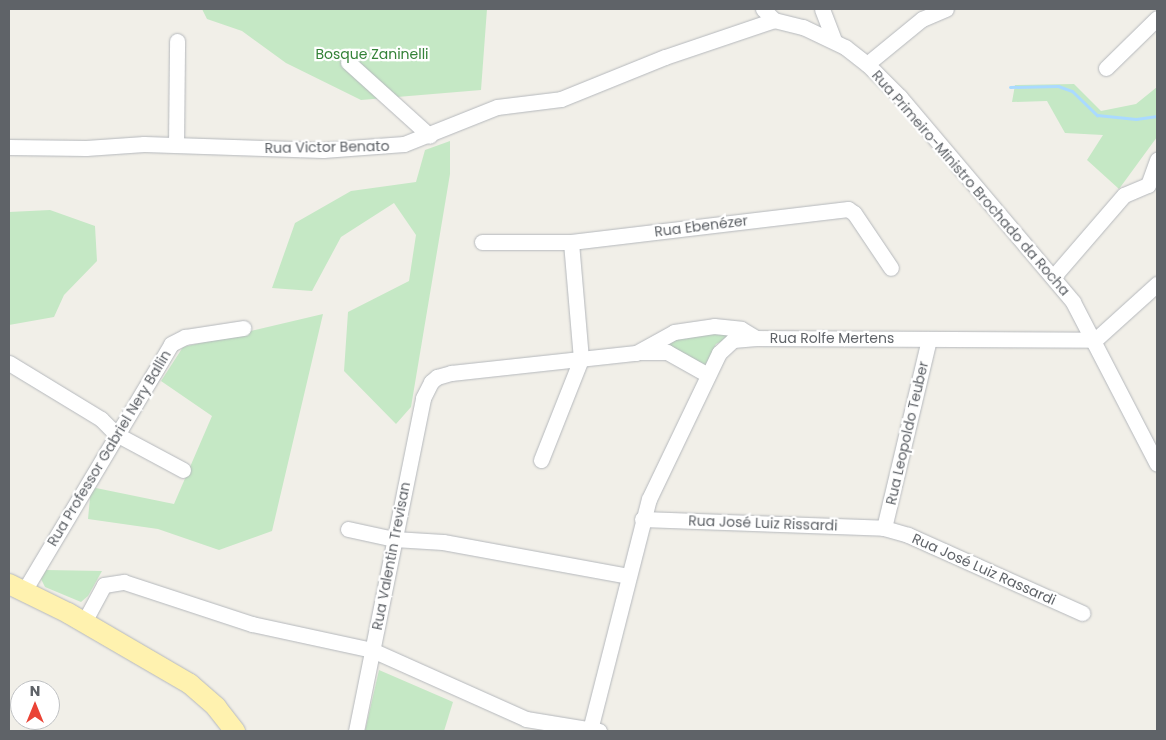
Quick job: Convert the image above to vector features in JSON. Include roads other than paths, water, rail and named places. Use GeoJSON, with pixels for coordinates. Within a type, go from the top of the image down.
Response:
{"type":"FeatureCollection","features":[{"type":"Feature","properties":{"kind":"main road"},"geometry":{"type":"LineString","coordinates":[[17,588],[84,622],[190,684],[216,707],[235,731]]}},
{"type":"Feature","properties":{"kind":"street"},"geometry":{"type":"LineString","coordinates":[[763,9],[774,20]]}},
{"type":"Feature","properties":{"kind":"street"},"geometry":{"type":"LineString","coordinates":[[822,9],[834,41]]}},
{"type":"Feature","properties":{"kind":"street"},"geometry":{"type":"LineString","coordinates":[[867,64],[922,19],[946,9]]}},
{"type":"Feature","properties":{"kind":"street"},"geometry":{"type":"LineString","coordinates":[[1106,68],[1157,18]]}},
{"type":"Feature","properties":{"kind":"street","name":"Rua Primeiro-Ministro Brochado da Rocha"},"geometry":{"type":"LineString","coordinates":[[774,20],[795,24],[834,41],[867,64],[1054,276],[1095,340],[1157,464]]}},
{"type":"Feature","properties":{"kind":"street","name":"Rua Victor Benato"},"geometry":{"type":"LineString","coordinates":[[9,147],[176,145],[349,149],[404,144],[430,136],[497,107],[561,99],[664,57],[774,20]]}},
{"type":"Feature","properties":{"kind":"street"},"geometry":{"type":"LineString","coordinates":[[176,145],[177,41]]}},
{"type":"Feature","properties":{"kind":"street"},"geometry":{"type":"LineString","coordinates":[[348,62],[430,136]]}},
{"type":"Feature","properties":{"kind":"street"},"geometry":{"type":"LineString","coordinates":[[1054,276],[1124,195],[1148,185],[1157,160]]}},
{"type":"Feature","properties":{"kind":"street","name":"Rua Ebenézer"},"geometry":{"type":"LineString","coordinates":[[482,242],[571,242],[848,209],[854,213],[891,268]]}},
{"type":"Feature","properties":{"kind":"street"},"geometry":{"type":"LineString","coordinates":[[541,460],[581,359],[571,242]]}},
{"type":"Feature","properties":{"kind":"street"},"geometry":{"type":"LineString","coordinates":[[1095,340],[1157,284]]}},
{"type":"Feature","properties":{"kind":"street","name":"Rua Rolfe Mertens"},"geometry":{"type":"LineString","coordinates":[[431,382],[451,373],[636,353],[674,332],[702,326],[734,327],[756,338],[1095,340]]}},
{"type":"Feature","properties":{"kind":"street","name":"Rua Professor Gabriel Nery Ballin"},"geometry":{"type":"LineString","coordinates":[[17,588],[116,434],[171,344],[185,337],[243,328]]}},
{"type":"Feature","properties":{"kind":"street"},"geometry":{"type":"LineString","coordinates":[[84,622],[104,585],[124,582],[252,624],[372,650],[517,716],[595,731],[642,520],[708,375],[727,344],[739,339],[756,338]]}},
{"type":"Feature","properties":{"kind":"street","name":"Rua Leopoldo Teuber"},"geometry":{"type":"LineString","coordinates":[[884,528],[929,339]]}},
{"type":"Feature","properties":{"kind":"street"},"geometry":{"type":"LineString","coordinates":[[636,353],[664,351],[708,375]]}},
{"type":"Feature","properties":{"kind":"street"},"geometry":{"type":"LineString","coordinates":[[9,363],[101,419],[116,434],[184,470]]}},
{"type":"Feature","properties":{"kind":"street","name":"Rua Valentin Trevisan"},"geometry":{"type":"LineString","coordinates":[[356,731],[422,398],[431,382]]}},
{"type":"Feature","properties":{"kind":"street","name":"Rua José Luiz Rissardi"},"geometry":{"type":"LineString","coordinates":[[642,520],[884,528]]}},
{"type":"Feature","properties":{"kind":"street","name":"Rua José Luiz Rassardi"},"geometry":{"type":"LineString","coordinates":[[884,528],[908,535],[1082,613]]}},
{"type":"Feature","properties":{"kind":"street"},"geometry":{"type":"LineString","coordinates":[[348,529],[394,539],[443,542],[628,576]]}},
{"type":"Feature","properties":{"kind":"waterway"},"geometry":{"type":"LineString","coordinates":[[1010,87],[1058,86],[1072,91],[1097,115],[1136,119],[1157,116]]}},
{"type":"Feature","properties":{"kind":"park label","name":"Bosque Zaninelli"},"geometry":{"type":"Point","coordinates":[372,54]}}]}
